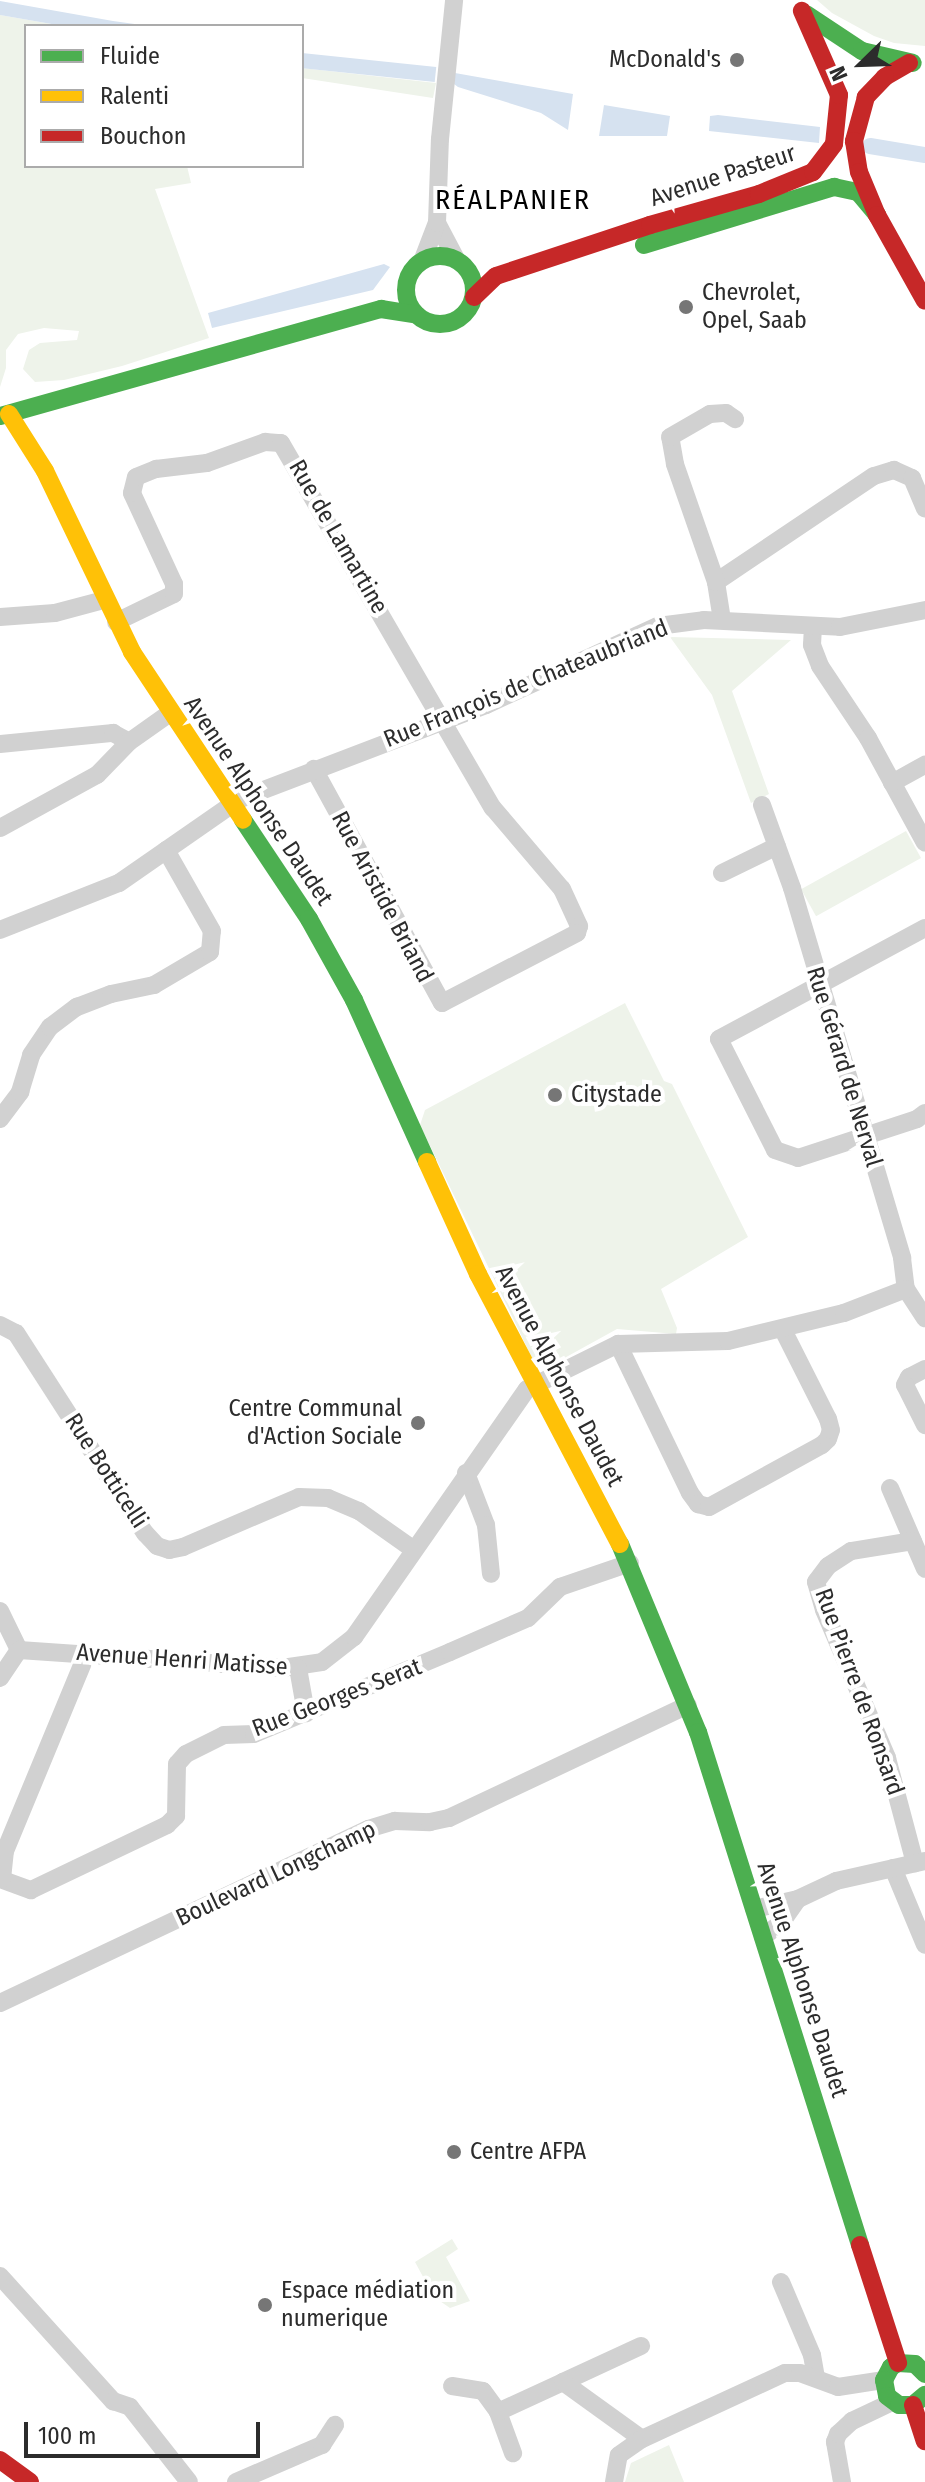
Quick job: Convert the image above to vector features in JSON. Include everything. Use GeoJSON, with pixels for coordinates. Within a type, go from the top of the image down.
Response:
{"type":"FeatureCollection","features":[{"type":"Feature","properties":{"kind":"street"},"geometry":{"type":"LineString","coordinates":[[417,315],[407,297],[406,286],[409,275],[423,259],[437,223],[440,139],[454,0]]}},
{"type":"Feature","properties":{"kind":"street"},"geometry":{"type":"LineString","coordinates":[[796,5],[862,51],[917,63]]}},
{"type":"Feature","properties":{"kind":"street","name":"Avenue Pasteur"},"geometry":{"type":"LineString","coordinates":[[474,297],[496,276],[650,225],[759,194],[813,172],[834,144],[839,95],[796,5]]}},
{"type":"Feature","properties":{"kind":"street"},"geometry":{"type":"LineString","coordinates":[[917,63],[885,77],[866,97],[854,141],[859,172],[877,215],[925,301]]}},
{"type":"Feature","properties":{"kind":"street","name":"Avenue Pasteur"},"geometry":{"type":"LineString","coordinates":[[823,189],[854,141]]}},
{"type":"Feature","properties":{"kind":"street","name":"Avenue Pasteur"},"geometry":{"type":"LineString","coordinates":[[527,268],[575,266],[763,211],[823,189],[851,189],[877,215]]}},
{"type":"Feature","properties":{"kind":"street"},"geometry":{"type":"LineString","coordinates":[[4,415],[281,334],[381,309],[417,315],[437,324],[455,321],[468,310],[474,297],[474,286],[437,223]]}},
{"type":"Feature","properties":{"kind":"street"},"geometry":{"type":"LineString","coordinates":[[423,259],[445,256],[461,264]]}},
{"type":"Feature","properties":{"kind":"street","name":"Avenue Pasteur"},"geometry":{"type":"LineString","coordinates":[[461,264],[496,276]]}},
{"type":"Feature","properties":{"kind":"street"},"geometry":{"type":"LineString","coordinates":[[381,309],[406,286]]}},
{"type":"Feature","properties":{"kind":"street","name":"Avenue Alphonse Daudet"},"geometry":{"type":"LineString","coordinates":[[39,405],[39,446],[45,471]]}},
{"type":"Feature","properties":{"kind":"street"},"geometry":{"type":"LineString","coordinates":[[722,620],[716,582],[675,464],[670,437],[710,414],[726,413],[735,419]]}},
{"type":"Feature","properties":{"kind":"street","name":"Avenue Alphonse Daudet"},"geometry":{"type":"LineString","coordinates":[[4,415],[45,471],[104,600],[170,713],[309,919],[354,1000],[478,1274],[630,1563],[688,1705],[898,2363]]}},
{"type":"Feature","properties":{"kind":"street","name":"Rue de Lamartine"},"geometry":{"type":"LineString","coordinates":[[116,622],[174,594],[174,584],[132,493],[136,477],[156,469],[207,463],[265,442],[281,443],[445,720]]}},
{"type":"Feature","properties":{"kind":"street"},"geometry":{"type":"LineString","coordinates":[[716,582],[874,476],[894,470],[912,478],[925,508]]}},
{"type":"Feature","properties":{"kind":"street"},"geometry":{"type":"LineString","coordinates":[[0,617],[55,613],[104,600]]}},
{"type":"Feature","properties":{"kind":"street","name":"Rue François de Chateaubriand"},"geometry":{"type":"LineString","coordinates":[[0,930],[119,883],[232,804],[525,688],[658,626],[722,620],[813,626],[866,624],[925,610]]}},
{"type":"Feature","properties":{"kind":"street"},"geometry":{"type":"LineString","coordinates":[[813,626],[814,655],[868,738],[925,843]]}},
{"type":"Feature","properties":{"kind":"street"},"geometry":{"type":"LineString","coordinates":[[0,828],[97,775],[129,742],[170,713]]}},
{"type":"Feature","properties":{"kind":"street","name":"Rue Aristide Briand"},"geometry":{"type":"LineString","coordinates":[[314,769],[437,999],[449,1001],[572,938],[579,926],[552,876],[493,808],[445,720]]}},
{"type":"Feature","properties":{"kind":"street"},"geometry":{"type":"LineString","coordinates":[[0,744],[113,733],[129,742]]}},
{"type":"Feature","properties":{"kind":"street"},"geometry":{"type":"LineString","coordinates":[[892,783],[925,765]]}},
{"type":"Feature","properties":{"kind":"street","name":"Rue Gérard de Nerval"},"geometry":{"type":"LineString","coordinates":[[762,805],[902,1258],[906,1289]]}},
{"type":"Feature","properties":{"kind":"street"},"geometry":{"type":"LineString","coordinates":[[722,873],[777,846]]}},
{"type":"Feature","properties":{"kind":"street"},"geometry":{"type":"LineString","coordinates":[[0,1119],[20,1092],[31,1055],[50,1027],[77,1007],[111,994],[154,985],[210,952],[212,931],[166,850]]}},
{"type":"Feature","properties":{"kind":"street"},"geometry":{"type":"LineString","coordinates":[[925,928],[719,1039],[775,1150],[798,1158],[917,1119],[925,1113]]}},
{"type":"Feature","properties":{"kind":"street"},"geometry":{"type":"LineString","coordinates":[[536,1385],[618,1344],[728,1341],[844,1313],[906,1289],[925,1318]]}},
{"type":"Feature","properties":{"kind":"street","name":"Rue Botticelli"},"geometry":{"type":"LineString","coordinates":[[0,1325],[16,1333],[145,1533],[157,1546],[169,1550],[183,1547],[299,1497],[328,1498],[359,1511],[414,1550]]}},
{"type":"Feature","properties":{"kind":"street"},"geometry":{"type":"LineString","coordinates":[[618,1344],[690,1493],[698,1504],[709,1507],[796,1461],[828,1439],[831,1430],[828,1419],[783,1330]]}},
{"type":"Feature","properties":{"kind":"street"},"geometry":{"type":"LineString","coordinates":[[925,1369],[909,1377],[905,1385],[925,1425]]}},
{"type":"Feature","properties":{"kind":"street","name":"Avenue Henri Matisse"},"geometry":{"type":"LineString","coordinates":[[19,1650],[298,1668],[322,1662],[347,1646],[521,1397],[536,1385]]}},
{"type":"Feature","properties":{"kind":"street"},"geometry":{"type":"LineString","coordinates":[[466,1473],[486,1525],[491,1574]]}},
{"type":"Feature","properties":{"kind":"street"},"geometry":{"type":"LineString","coordinates":[[890,1488],[925,1569]]}},
{"type":"Feature","properties":{"kind":"street","name":"Rue Pierre de Ronsard"},"geometry":{"type":"LineString","coordinates":[[913,1541],[851,1551],[828,1566],[816,1582],[824,1610],[887,1758],[920,1862]]}},
{"type":"Feature","properties":{"kind":"street","name":"Rue Georges Serat"},"geometry":{"type":"LineString","coordinates":[[1,1879],[31,1890],[167,1825],[176,1816],[177,1764],[186,1754],[224,1735],[254,1734],[528,1618],[560,1587],[630,1563]]}},
{"type":"Feature","properties":{"kind":"street"},"geometry":{"type":"LineString","coordinates":[[0,1611],[19,1650],[0,1678]]}},
{"type":"Feature","properties":{"kind":"street"},"geometry":{"type":"LineString","coordinates":[[1,1879],[5,1851],[86,1655]]}},
{"type":"Feature","properties":{"kind":"street"},"geometry":{"type":"LineString","coordinates":[[298,1668],[306,1713]]}},
{"type":"Feature","properties":{"kind":"street","name":"Boulevard Longchamp"},"geometry":{"type":"LineString","coordinates":[[0,2003],[368,1829],[395,1821],[430,1822],[449,1818],[688,1705]]}},
{"type":"Feature","properties":{"kind":"street"},"geometry":{"type":"LineString","coordinates":[[754,1909],[798,1899],[836,1881],[920,1862]]}},
{"type":"Feature","properties":{"kind":"street"},"geometry":{"type":"LineString","coordinates":[[893,1868],[925,1945]]}},
{"type":"Feature","properties":{"kind":"street"},"geometry":{"type":"LineString","coordinates":[[763,1937],[781,1923],[798,1899]]}},
{"type":"Feature","properties":{"kind":"street"},"geometry":{"type":"LineString","coordinates":[[0,2276],[113,2401],[130,2407],[189,2482]]}},
{"type":"Feature","properties":{"kind":"street"},"geometry":{"type":"LineString","coordinates":[[781,2282],[812,2355],[816,2378]]}},
{"type":"Feature","properties":{"kind":"street"},"geometry":{"type":"LineString","coordinates":[[498,2412],[641,2346]]}},
{"type":"Feature","properties":{"kind":"street"},"geometry":{"type":"LineString","coordinates":[[892,2402],[884,2389],[886,2373],[898,2363],[915,2364],[925,2374]]}},
{"type":"Feature","properties":{"kind":"street"},"geometry":{"type":"LineString","coordinates":[[614,2482],[619,2455],[642,2439],[785,2373],[816,2378],[838,2387],[884,2380]]}},
{"type":"Feature","properties":{"kind":"street"},"geometry":{"type":"LineString","coordinates":[[563,2382],[642,2439]]}},
{"type":"Feature","properties":{"kind":"street"},"geometry":{"type":"LineString","coordinates":[[452,2386],[483,2391],[498,2412],[513,2453]]}},
{"type":"Feature","properties":{"kind":"street"},"geometry":{"type":"LineString","coordinates":[[842,2482],[835,2442],[838,2434],[852,2421],[892,2402],[919,2400],[925,2441]]}},
{"type":"Feature","properties":{"kind":"street"},"geometry":{"type":"LineString","coordinates":[[236,2482],[322,2445],[335,2425]]}},
{"type":"Feature","properties":{"kind":"street"},"geometry":{"type":"LineString","coordinates":[[0,2460],[30,2482]]}},
{"type":"Feature","properties":{"kind":"shaded area"},"geometry":{"type":"Polygon","coordinates":[[[817,0],[925,0],[925,46],[894,43],[874,36],[832,13],[817,0]]]}},
{"type":"Feature","properties":{"kind":"shaded area"},"geometry":{"type":"Polygon","coordinates":[[[0,15],[52,24],[24,24],[24,168],[187,168],[191,183],[155,189],[209,338],[122,366],[64,380],[35,382],[23,369],[29,350],[40,343],[77,340],[79,331],[44,328],[18,334],[6,350],[6,368],[0,387],[0,15]]]}},
{"type":"Feature","properties":{"kind":"shaded area"},"geometry":{"type":"Polygon","coordinates":[[[304,68],[436,83],[433,98],[304,78],[304,68]]]}},
{"type":"Feature","properties":{"kind":"shaded area"},"geometry":{"type":"Polygon","coordinates":[[[670,637],[791,640],[732,691],[769,794],[751,803],[712,695],[670,637]]]}},
{"type":"Feature","properties":{"kind":"shaded area"},"geometry":{"type":"Polygon","coordinates":[[[906,831],[921,858],[816,916],[801,889],[906,831]]]}},
{"type":"Feature","properties":{"kind":"shaded area"},"geometry":{"type":"Polygon","coordinates":[[[625,1003],[664,1081],[672,1084],[748,1237],[661,1289],[677,1328],[676,1334],[617,1329],[559,1361],[535,1364],[420,1125],[425,1110],[625,1003]]]}},
{"type":"Feature","properties":{"kind":"shaded area"},"geometry":{"type":"Polygon","coordinates":[[[452,2239],[458,2249],[446,2257],[470,2301],[450,2308],[434,2297],[415,2262],[452,2239]]]}},
{"type":"Feature","properties":{"kind":"shaded area"},"geometry":{"type":"Polygon","coordinates":[[[669,2445],[684,2482],[625,2482],[631,2463],[669,2445]]]}},
{"type":"Feature","properties":{"kind":"water"},"geometry":{"type":"Polygon","coordinates":[[[0,1],[135,24],[52,24],[0,15],[0,1]]]}},
{"type":"Feature","properties":{"kind":"water"},"geometry":{"type":"Polygon","coordinates":[[[304,53],[436,67],[435,82],[304,68],[304,53]]]}},
{"type":"Feature","properties":{"kind":"water"},"geometry":{"type":"Polygon","coordinates":[[[455,73],[573,94],[568,130],[541,113],[458,87],[454,84],[455,73]]]}},
{"type":"Feature","properties":{"kind":"water"},"geometry":{"type":"Polygon","coordinates":[[[604,105],[670,116],[667,136],[599,136],[604,105]]]}},
{"type":"Feature","properties":{"kind":"water"},"geometry":{"type":"Polygon","coordinates":[[[710,116],[820,127],[819,143],[709,131],[710,116]]]}},
{"type":"Feature","properties":{"kind":"water"},"geometry":{"type":"Polygon","coordinates":[[[384,264],[390,267],[373,290],[212,328],[208,313],[384,264]]]}},
{"type":"Feature","properties":{"kind":"waterway"},"geometry":{"type":"LineString","coordinates":[[870,146],[925,155]]}},
{"type":"Feature","properties":{"kind":"traffic: fast"},"geometry":{"type":"LineString","coordinates":[[806,14],[862,51],[913,63]]}},
{"type":"Feature","properties":{"kind":"traffic: fast"},"geometry":{"type":"LineString","coordinates":[[644,245],[834,187],[858,192],[877,215]]}},
{"type":"Feature","properties":{"kind":"traffic: fast"},"geometry":{"type":"LineString","coordinates":[[440,256],[453,258],[464,266],[472,277],[474,290],[472,303],[464,314],[453,322],[440,324],[427,322],[416,314],[408,303],[406,290],[408,277],[416,266],[427,258],[440,256]]}},
{"type":"Feature","properties":{"kind":"traffic: fast"},"geometry":{"type":"LineString","coordinates":[[0,416],[381,309],[417,315]]}},
{"type":"Feature","properties":{"kind":"traffic: fast"},"geometry":{"type":"LineString","coordinates":[[243,820],[309,919],[354,1000],[427,1162]]}},
{"type":"Feature","properties":{"kind":"traffic: fast"},"geometry":{"type":"LineString","coordinates":[[620,1544],[698,1732],[860,2245]]}},
{"type":"Feature","properties":{"kind":"traffic: fast"},"geometry":{"type":"LineString","coordinates":[[925,2374],[915,2364],[898,2363],[891,2367],[884,2380],[887,2396],[899,2405],[913,2405],[925,2395]]}},
{"type":"Feature","properties":{"kind":"traffic: slow"},"geometry":{"type":"LineString","coordinates":[[9,414],[45,471],[132,652],[243,820]]}},
{"type":"Feature","properties":{"kind":"traffic: slow"},"geometry":{"type":"LineString","coordinates":[[427,1162],[478,1274],[620,1544]]}},
{"type":"Feature","properties":{"kind":"traffic: jam"},"geometry":{"type":"LineString","coordinates":[[474,297],[496,276],[650,225],[759,194],[813,172],[834,144],[839,95],[802,11]]}},
{"type":"Feature","properties":{"kind":"traffic: jam"},"geometry":{"type":"LineString","coordinates":[[909,63],[885,77],[866,97],[854,141],[859,172],[877,215],[925,301]]}},
{"type":"Feature","properties":{"kind":"traffic: jam"},"geometry":{"type":"LineString","coordinates":[[860,2245],[898,2363]]}},
{"type":"Feature","properties":{"kind":"traffic: jam"},"geometry":{"type":"LineString","coordinates":[[913,2405],[925,2441]]}},
{"type":"Feature","properties":{"kind":"traffic: jam"},"geometry":{"type":"LineString","coordinates":[[0,2460],[30,2482]]}},
{"type":"Feature","properties":{"kind":"place","name":"McDonald's"},"geometry":{"type":"Point","coordinates":[737,60]}},
{"type":"Feature","properties":{"kind":"place","name":"Chevrolet, Opel, Saab"},"geometry":{"type":"Point","coordinates":[686,307]}},
{"type":"Feature","properties":{"kind":"place","name":"Citystade"},"geometry":{"type":"Point","coordinates":[555,1095]}},
{"type":"Feature","properties":{"kind":"place","name":"Centre Communal d'Action Sociale"},"geometry":{"type":"Point","coordinates":[418,1423]}},
{"type":"Feature","properties":{"kind":"place","name":"Centre AFPA"},"geometry":{"type":"Point","coordinates":[454,2152]}},
{"type":"Feature","properties":{"kind":"place","name":"Espace médiation numerique"},"geometry":{"type":"Point","coordinates":[265,2305]}},
{"type":"Feature","properties":{"kind":"district","name":"RÉALPANIER"},"geometry":{"type":"Point","coordinates":[513,200]}}]}
